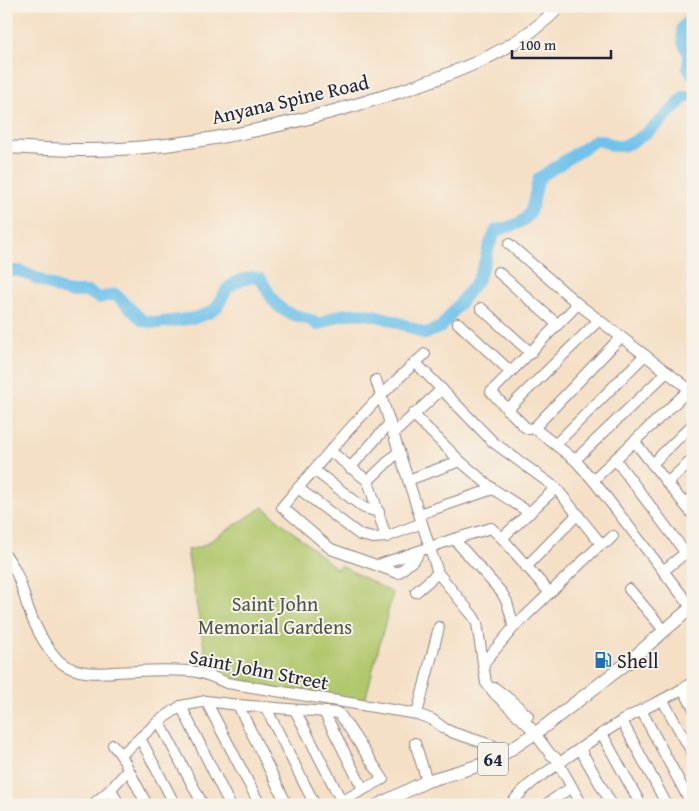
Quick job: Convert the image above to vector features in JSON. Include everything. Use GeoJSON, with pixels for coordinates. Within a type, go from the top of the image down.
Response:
{"type":"FeatureCollection","features":[{"type":"Feature","properties":{"kind":"main road","name":"Anyana Spine Road"},"geometry":{"type":"LineString","coordinates":[[6,139],[84,143],[119,140],[202,131],[289,114],[378,90],[441,69],[503,41],[550,6]]}},
{"type":"Feature","properties":{"kind":"main road","name":"Anyana Spine Road"},"geometry":{"type":"LineString","coordinates":[[6,147],[82,150],[120,148],[204,139],[293,122],[382,97],[443,77],[483,60],[535,29],[560,6]]}},
{"type":"Feature","properties":{"kind":"main road","name":"64"},"geometry":{"type":"LineString","coordinates":[[378,805],[427,781],[484,764],[502,755],[538,732],[627,663],[692,605]]}},
{"type":"Feature","properties":{"kind":"street"},"geometry":{"type":"LineString","coordinates":[[509,244],[578,304],[691,391],[593,480]]}},
{"type":"Feature","properties":{"kind":"street"},"geometry":{"type":"LineString","coordinates":[[498,272],[557,324]]}},
{"type":"Feature","properties":{"kind":"street"},"geometry":{"type":"LineString","coordinates":[[578,304],[557,324],[531,354],[491,392],[525,428],[534,428],[622,336]]}},
{"type":"Feature","properties":{"kind":"street"},"geometry":{"type":"LineString","coordinates":[[481,308],[531,354]]}},
{"type":"Feature","properties":{"kind":"street"},"geometry":{"type":"LineString","coordinates":[[507,410],[599,320]]}},
{"type":"Feature","properties":{"kind":"street"},"geometry":{"type":"LineString","coordinates":[[458,322],[511,372]]}},
{"type":"Feature","properties":{"kind":"street"},"geometry":{"type":"LineString","coordinates":[[425,354],[381,396],[282,507],[331,549],[378,566],[429,547],[491,528],[549,592]]}},
{"type":"Feature","properties":{"kind":"street"},"geometry":{"type":"LineString","coordinates":[[556,444],[645,355]]}},
{"type":"Feature","properties":{"kind":"street"},"geometry":{"type":"LineString","coordinates":[[415,362],[493,442],[556,488],[601,544]]}},
{"type":"Feature","properties":{"kind":"street"},"geometry":{"type":"LineString","coordinates":[[575,460],[667,372]]}},
{"type":"Feature","properties":{"kind":"street"},"geometry":{"type":"LineString","coordinates":[[376,380],[438,573],[475,619],[486,683],[490,687],[498,688],[514,702],[556,753],[557,760],[582,805]]}},
{"type":"Feature","properties":{"kind":"street"},"geometry":{"type":"LineString","coordinates":[[393,434],[442,389]]}},
{"type":"Feature","properties":{"kind":"street"},"geometry":{"type":"LineString","coordinates":[[414,414],[460,461],[493,489],[530,513]]}},
{"type":"Feature","properties":{"kind":"street"},"geometry":{"type":"LineString","coordinates":[[350,468],[390,423]]}},
{"type":"Feature","properties":{"kind":"street"},"geometry":{"type":"LineString","coordinates":[[652,464],[693,424]]}},
{"type":"Feature","properties":{"kind":"street"},"geometry":{"type":"LineString","coordinates":[[534,428],[575,460],[593,480],[679,594],[692,605]]}},
{"type":"Feature","properties":{"kind":"street"},"geometry":{"type":"LineString","coordinates":[[634,441],[693,515]]}},
{"type":"Feature","properties":{"kind":"street"},"geometry":{"type":"LineString","coordinates":[[368,481],[399,451]]}},
{"type":"Feature","properties":{"kind":"street"},"geometry":{"type":"LineString","coordinates":[[330,452],[368,481],[386,536]]}},
{"type":"Feature","properties":{"kind":"street"},"geometry":{"type":"LineString","coordinates":[[615,459],[689,549],[663,571]]}},
{"type":"Feature","properties":{"kind":"street"},"geometry":{"type":"LineString","coordinates":[[667,483],[693,459]]}},
{"type":"Feature","properties":{"kind":"street"},"geometry":{"type":"LineString","coordinates":[[408,480],[460,461]]}},
{"type":"Feature","properties":{"kind":"street"},"geometry":{"type":"LineString","coordinates":[[314,470],[364,508],[379,512]]}},
{"type":"Feature","properties":{"kind":"street"},"geometry":{"type":"LineString","coordinates":[[298,488],[360,535],[373,538],[386,536],[421,518],[493,489]]}},
{"type":"Feature","properties":{"kind":"street"},"geometry":{"type":"LineString","coordinates":[[502,538],[556,488]]}},
{"type":"Feature","properties":{"kind":"street"},"geometry":{"type":"LineString","coordinates":[[684,504],[693,496]]}},
{"type":"Feature","properties":{"kind":"street"},"geometry":{"type":"LineString","coordinates":[[526,567],[578,514]]}},
{"type":"Feature","properties":{"kind":"street"},"geometry":{"type":"LineString","coordinates":[[482,664],[514,627],[549,592],[601,544],[606,543],[613,536]]}},
{"type":"Feature","properties":{"kind":"street"},"geometry":{"type":"LineString","coordinates":[[454,539],[502,593],[507,602],[514,627]]}},
{"type":"Feature","properties":{"kind":"street","name":"Saint John Street"},"geometry":{"type":"LineString","coordinates":[[6,556],[10,560],[20,582],[35,625],[59,661],[70,668],[104,673],[136,670],[190,671],[205,674],[226,683],[417,714],[433,720],[445,729],[494,746],[502,755]]}},
{"type":"Feature","properties":{"kind":"street"},"geometry":{"type":"LineString","coordinates":[[416,592],[438,573]]}},
{"type":"Feature","properties":{"kind":"street"},"geometry":{"type":"LineString","coordinates":[[629,589],[664,630]]}},
{"type":"Feature","properties":{"kind":"street"},"geometry":{"type":"LineString","coordinates":[[417,714],[439,627]]}},
{"type":"Feature","properties":{"kind":"street"},"geometry":{"type":"LineString","coordinates":[[511,805],[526,787],[557,760],[641,710],[663,701],[693,682]]}},
{"type":"Feature","properties":{"kind":"street"},"geometry":{"type":"LineString","coordinates":[[682,689],[693,708]]}},
{"type":"Feature","properties":{"kind":"street"},"geometry":{"type":"LineString","coordinates":[[206,701],[260,805]]}},
{"type":"Feature","properties":{"kind":"street"},"geometry":{"type":"LineString","coordinates":[[121,755],[159,722],[181,706],[206,701],[265,706],[339,713],[383,779],[338,802],[295,710]]}},
{"type":"Feature","properties":{"kind":"street"},"geometry":{"type":"LineString","coordinates":[[663,701],[693,754]]}},
{"type":"Feature","properties":{"kind":"street"},"geometry":{"type":"LineString","coordinates":[[238,705],[287,805]]}},
{"type":"Feature","properties":{"kind":"street"},"geometry":{"type":"LineString","coordinates":[[181,706],[230,805]]}},
{"type":"Feature","properties":{"kind":"street"},"geometry":{"type":"LineString","coordinates":[[265,706],[315,805]]}},
{"type":"Feature","properties":{"kind":"street"},"geometry":{"type":"LineString","coordinates":[[641,710],[692,805]]}},
{"type":"Feature","properties":{"kind":"street"},"geometry":{"type":"LineString","coordinates":[[324,712],[363,789]]}},
{"type":"Feature","properties":{"kind":"street"},"geometry":{"type":"LineString","coordinates":[[622,721],[667,805]]}},
{"type":"Feature","properties":{"kind":"street"},"geometry":{"type":"LineString","coordinates":[[159,722],[203,805]]}},
{"type":"Feature","properties":{"kind":"street"},"geometry":{"type":"LineString","coordinates":[[602,734],[641,805]]}},
{"type":"Feature","properties":{"kind":"street"},"geometry":{"type":"LineString","coordinates":[[140,738],[175,805]]}},
{"type":"Feature","properties":{"kind":"street"},"geometry":{"type":"LineString","coordinates":[[415,743],[427,781]]}},
{"type":"Feature","properties":{"kind":"street"},"geometry":{"type":"LineString","coordinates":[[113,745],[121,755],[147,805]]}},
{"type":"Feature","properties":{"kind":"street"},"geometry":{"type":"LineString","coordinates":[[580,748],[612,805]]}},
{"type":"Feature","properties":{"kind":"street"},"geometry":{"type":"LineString","coordinates":[[92,805],[111,789],[128,770]]}},
{"type":"Feature","properties":{"kind":"street"},"geometry":{"type":"LineString","coordinates":[[545,805],[572,787]]}},
{"type":"Feature","properties":{"kind":"street"},"geometry":{"type":"LineString","coordinates":[[111,789],[119,805]]}},
{"type":"Feature","properties":{"kind":"green space","name":"Saint John Memorial Gardens"},"geometry":{"type":"Polygon","coordinates":[[[263,507],[337,569],[340,565],[393,593],[364,704],[229,682],[208,671],[187,550],[201,547],[263,507]]]}},
{"type":"Feature","properties":{"kind":"waterway"},"geometry":{"type":"LineString","coordinates":[[693,17],[682,28],[683,42],[689,54],[688,68],[693,75]]}},
{"type":"Feature","properties":{"kind":"waterway"},"geometry":{"type":"LineString","coordinates":[[6,271],[20,271],[62,290],[88,292],[99,298],[115,294],[143,321],[157,323],[194,318],[209,313],[217,307],[227,289],[236,282],[252,277],[261,279],[272,299],[284,311],[310,320],[318,325],[343,315],[367,314],[396,322],[425,334],[441,327],[477,281],[496,230],[519,223],[529,214],[539,178],[596,140],[617,146],[634,141],[654,127],[685,96],[693,96]]}},
{"type":"Feature","properties":{"kind":"place","name":"Shell"},"geometry":{"type":"Point","coordinates":[603,660]}}]}
